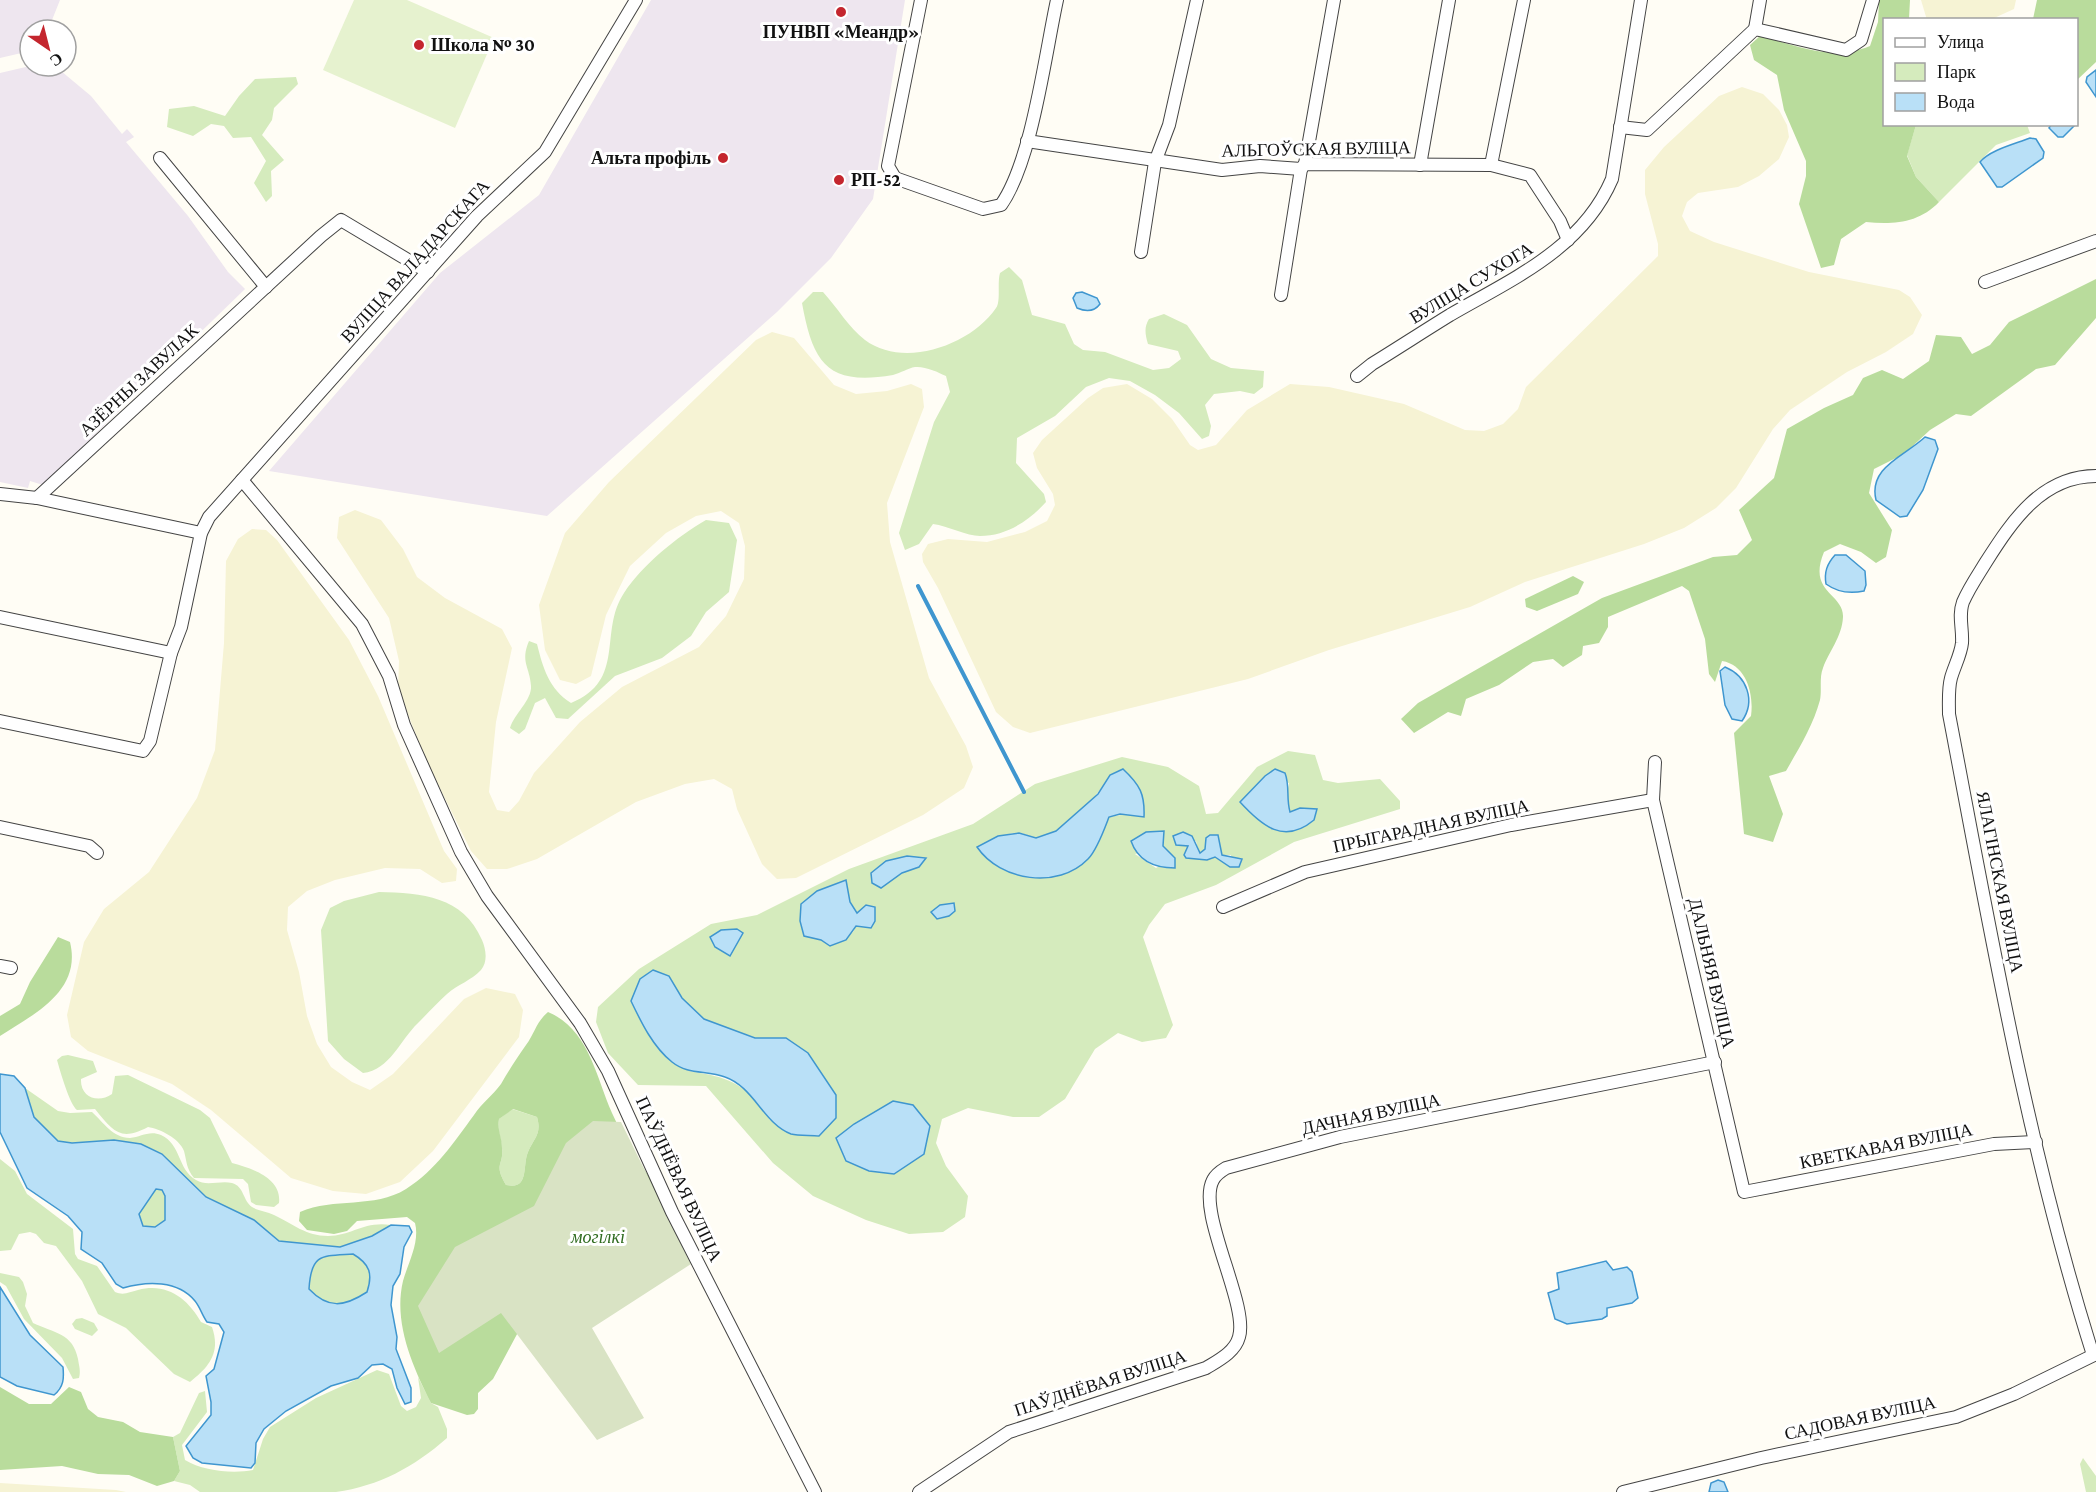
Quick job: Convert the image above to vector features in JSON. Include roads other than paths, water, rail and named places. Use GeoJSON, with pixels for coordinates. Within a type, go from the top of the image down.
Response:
{"type":"FeatureCollection","features":[{"type":"Feature","properties":{"kind":"street","name":"ВУЛІЦА ВАЛАДАРСКАГА"},"geometry":{"type":"LineString","coordinates":[[201,533],[209,517],[477,216],[545,152],[636,0]]}},
{"type":"Feature","properties":{"kind":"street"},"geometry":{"type":"LineString","coordinates":[[921,0],[888,166],[895,178],[982,209],[992,209],[1001,205],[1009,194],[1027,141],[1057,0]]}},
{"type":"Feature","properties":{"kind":"street"},"geometry":{"type":"LineString","coordinates":[[1141,252],[1155,162],[1169,125],[1197,0]]}},
{"type":"Feature","properties":{"kind":"street"},"geometry":{"type":"LineString","coordinates":[[1281,295],[1334,0]]}},
{"type":"Feature","properties":{"kind":"street"},"geometry":{"type":"LineString","coordinates":[[1420,165],[1449,0]]}},
{"type":"Feature","properties":{"kind":"street"},"geometry":{"type":"LineString","coordinates":[[1491,165],[1524,0]]}},
{"type":"Feature","properties":{"kind":"street","name":"ВУЛІЦА СУХОГА"},"geometry":{"type":"LineString","coordinates":[[1357,376],[1372,364],[1451,315],[1516,279],[1550,256],[1568,240],[1604,198],[1612,179],[1641,0]]}},
{"type":"Feature","properties":{"kind":"street"},"geometry":{"type":"LineString","coordinates":[[1620,127],[1647,130],[1755,29],[1760,0]]}},
{"type":"Feature","properties":{"kind":"street"},"geometry":{"type":"LineString","coordinates":[[1755,29],[1846,50],[1862,40],[1873,0]]}},
{"type":"Feature","properties":{"kind":"street","name":"АЛЬГОЎСКАЯ ВУЛІЦА"},"geometry":{"type":"LineString","coordinates":[[1027,141],[1155,162],[1222,170],[1260,166],[1491,165],[1530,175],[1560,221],[1568,240]]}},
{"type":"Feature","properties":{"kind":"street"},"geometry":{"type":"LineString","coordinates":[[160,158],[266,287]]}},
{"type":"Feature","properties":{"kind":"street","name":"АЗЁРНЫ ЗАВУЛАК"},"geometry":{"type":"LineString","coordinates":[[37,498],[341,220],[428,272]]}},
{"type":"Feature","properties":{"kind":"street"},"geometry":{"type":"LineString","coordinates":[[1985,282],[2096,241]]}},
{"type":"Feature","properties":{"kind":"street","name":"ЯЛАГІНСКАЯ ВУЛІЦА"},"geometry":{"type":"LineString","coordinates":[[2095,1354],[2071,1284],[2016,1064],[1949,714],[1949,697],[1950,680],[1962,643],[1960,615],[1963,603],[1994,549],[2023,508],[2036,496],[2052,487],[2096,476]]}},
{"type":"Feature","properties":{"kind":"street","name":"ПАЎДНЁВАЯ ВУЛІЦА"},"geometry":{"type":"LineString","coordinates":[[242,480],[362,624],[388,676],[404,725],[461,852],[487,896],[580,1023],[608,1071],[672,1212],[814,1492]]}},
{"type":"Feature","properties":{"kind":"street"},"geometry":{"type":"LineString","coordinates":[[0,494],[37,498],[201,533],[181,627],[171,653],[150,741],[142,751],[0,721]]}},
{"type":"Feature","properties":{"kind":"street"},"geometry":{"type":"LineString","coordinates":[[0,617],[171,653]]}},
{"type":"Feature","properties":{"kind":"street","name":"ДАЛЬНЯЯ ВУЛІЦА"},"geometry":{"type":"LineString","coordinates":[[1655,762],[1653,801],[1744,1192]]}},
{"type":"Feature","properties":{"kind":"street","name":"ПРЫГАРАДНАЯ ВУЛІЦА"},"geometry":{"type":"LineString","coordinates":[[1223,907],[1305,872],[1510,825],[1653,801]]}},
{"type":"Feature","properties":{"kind":"street"},"geometry":{"type":"LineString","coordinates":[[0,827],[89,846],[97,853]]}},
{"type":"Feature","properties":{"kind":"street","name":"ДАЧНАЯ ВУЛІЦА"},"geometry":{"type":"LineString","coordinates":[[1232,1349],[1239,1338],[1241,1323],[1222,1254],[1211,1199],[1211,1182],[1216,1174],[1226,1168],[1340,1137],[1715,1062]]}},
{"type":"Feature","properties":{"kind":"street","name":"КВЕТКАВАЯ ВУЛІЦА"},"geometry":{"type":"LineString","coordinates":[[1744,1192],[1994,1144],[2036,1142]]}},
{"type":"Feature","properties":{"kind":"street","name":"ПАЎДНЁВАЯ ВУЛІЦА"},"geometry":{"type":"LineString","coordinates":[[919,1492],[1009,1432],[1206,1368],[1232,1349]]}},
{"type":"Feature","properties":{"kind":"street","name":"САДОВАЯ ВУЛІЦА"},"geometry":{"type":"LineString","coordinates":[[1623,1492],[1761,1458],[1956,1417],[2014,1394],[2095,1354]]}},
{"type":"Feature","properties":{"kind":"water"},"geometry":{"type":"Polygon","coordinates":[[[2096,70],[2096,97],[2086,82],[2087,77],[2096,70]]]}},
{"type":"Feature","properties":{"kind":"water"},"geometry":{"type":"Polygon","coordinates":[[[2050,126],[2074,126],[2063,137],[2058,137],[2049,128],[2050,126]]]}},
{"type":"Feature","properties":{"kind":"water"},"geometry":{"type":"Polygon","coordinates":[[[2030,138],[2036,139],[2044,152],[2043,158],[2002,187],[1997,187],[1980,162],[1996,151],[2030,138]]]}},
{"type":"Feature","properties":{"kind":"water"},"geometry":{"type":"Polygon","coordinates":[[[1082,292],[1097,298],[1100,304],[1090,310],[1077,308],[1073,298],[1076,293],[1082,292]]]}},
{"type":"Feature","properties":{"kind":"water"},"geometry":{"type":"Polygon","coordinates":[[[1925,437],[1935,440],[1938,449],[1923,490],[1907,516],[1900,517],[1876,500],[1877,479],[1890,463],[1925,437]]]}},
{"type":"Feature","properties":{"kind":"water"},"geometry":{"type":"Polygon","coordinates":[[[1835,555],[1846,555],[1865,571],[1864,591],[1844,592],[1826,584],[1827,568],[1835,555]]]}},
{"type":"Feature","properties":{"kind":"water"},"geometry":{"type":"Polygon","coordinates":[[[1725,667],[1739,676],[1747,690],[1748,705],[1742,721],[1732,719],[1725,705],[1720,671],[1725,667]]]}},
{"type":"Feature","properties":{"kind":"water"},"geometry":{"type":"Polygon","coordinates":[[[1123,769],[1140,790],[1144,802],[1144,817],[1120,814],[1109,817],[1094,850],[1088,859],[1076,869],[1046,878],[1014,874],[987,859],[977,847],[998,836],[1019,833],[1036,838],[1056,831],[1098,794],[1110,775],[1123,769]]]}},
{"type":"Feature","properties":{"kind":"water"},"geometry":{"type":"Polygon","coordinates":[[[1275,769],[1285,773],[1290,812],[1300,808],[1317,809],[1314,820],[1293,831],[1283,832],[1265,825],[1240,802],[1275,769]]]}},
{"type":"Feature","properties":{"kind":"water"},"geometry":{"type":"Polygon","coordinates":[[[1164,831],[1163,846],[1175,858],[1175,868],[1160,867],[1148,862],[1138,854],[1131,841],[1146,832],[1164,831]]]}},
{"type":"Feature","properties":{"kind":"water"},"geometry":{"type":"Polygon","coordinates":[[[1183,832],[1192,836],[1200,853],[1205,849],[1206,838],[1210,835],[1218,835],[1222,855],[1242,859],[1239,867],[1230,867],[1215,857],[1207,860],[1186,858],[1184,855],[1188,846],[1176,845],[1173,836],[1183,832]]]}},
{"type":"Feature","properties":{"kind":"water"},"geometry":{"type":"Polygon","coordinates":[[[907,856],[926,858],[919,867],[902,873],[881,888],[872,883],[871,873],[886,861],[907,856]]]}},
{"type":"Feature","properties":{"kind":"water"},"geometry":{"type":"Polygon","coordinates":[[[846,880],[850,902],[857,913],[866,905],[875,907],[875,921],[871,928],[856,926],[846,940],[830,946],[821,940],[804,936],[800,921],[801,904],[817,891],[846,880]]]}},
{"type":"Feature","properties":{"kind":"water"},"geometry":{"type":"Polygon","coordinates":[[[954,903],[955,911],[949,916],[937,919],[931,912],[940,905],[954,903]]]}},
{"type":"Feature","properties":{"kind":"water"},"geometry":{"type":"Polygon","coordinates":[[[737,929],[743,933],[730,956],[715,947],[710,937],[721,930],[737,929]]]}},
{"type":"Feature","properties":{"kind":"water"},"geometry":{"type":"Polygon","coordinates":[[[653,970],[669,976],[682,998],[704,1019],[755,1038],[786,1038],[808,1053],[836,1095],[836,1118],[819,1136],[791,1134],[773,1122],[735,1082],[718,1075],[684,1069],[672,1062],[653,1042],[631,1001],[640,979],[653,970]]]}},
{"type":"Feature","properties":{"kind":"water"},"geometry":{"type":"Polygon","coordinates":[[[0,1074],[14,1076],[25,1088],[34,1117],[58,1141],[72,1143],[114,1140],[141,1144],[162,1154],[206,1197],[254,1220],[279,1241],[340,1247],[372,1236],[391,1225],[409,1226],[412,1232],[404,1247],[400,1274],[393,1286],[391,1305],[397,1337],[396,1349],[411,1388],[411,1402],[405,1404],[397,1388],[392,1369],[383,1364],[372,1365],[358,1378],[331,1386],[286,1411],[264,1429],[256,1443],[255,1463],[251,1468],[202,1463],[193,1458],[186,1446],[211,1415],[206,1376],[214,1369],[224,1332],[219,1324],[207,1322],[195,1301],[180,1289],[162,1284],[142,1284],[123,1288],[116,1284],[102,1263],[81,1249],[82,1232],[68,1216],[27,1188],[0,1132],[0,1074]],[[156,1189],[139,1214],[143,1226],[155,1227],[165,1220],[165,1196],[162,1190],[156,1189]],[[353,1254],[326,1256],[320,1259],[312,1269],[309,1289],[323,1300],[336,1304],[351,1301],[367,1292],[370,1280],[369,1270],[353,1254]]]}},
{"type":"Feature","properties":{"kind":"water"},"geometry":{"type":"Polygon","coordinates":[[[893,1101],[913,1105],[930,1126],[924,1154],[894,1174],[869,1171],[846,1161],[836,1138],[854,1124],[893,1101]]]}},
{"type":"Feature","properties":{"kind":"water"},"geometry":{"type":"Polygon","coordinates":[[[1606,1261],[1613,1270],[1627,1267],[1632,1272],[1638,1298],[1632,1303],[1607,1308],[1607,1316],[1602,1319],[1567,1324],[1555,1319],[1548,1293],[1559,1289],[1557,1273],[1606,1261]]]}},
{"type":"Feature","properties":{"kind":"water"},"geometry":{"type":"Polygon","coordinates":[[[0,1287],[30,1335],[63,1367],[63,1382],[54,1395],[17,1386],[0,1377],[0,1287]]]}},
{"type":"Feature","properties":{"kind":"water"},"geometry":{"type":"Polygon","coordinates":[[[1718,1480],[1724,1482],[1728,1492],[1709,1492],[1711,1483],[1718,1480]]]}},
{"type":"Feature","properties":{"kind":"waterway"},"geometry":{"type":"LineString","coordinates":[[918,586],[1024,792]]}},
{"type":"Feature","properties":{"kind":"place","name":"ПУНВП «Меандр»"},"geometry":{"type":"Point","coordinates":[841,12]}},
{"type":"Feature","properties":{"kind":"place","name":"Школа № 30"},"geometry":{"type":"Point","coordinates":[419,45]}},
{"type":"Feature","properties":{"kind":"place","name":"Альта профіль"},"geometry":{"type":"Point","coordinates":[723,158]}},
{"type":"Feature","properties":{"kind":"place","name":"РП-52"},"geometry":{"type":"Point","coordinates":[839,180]}},
{"type":"Feature","properties":{"kind":"park label","name":"могілкі"},"geometry":{"type":"Point","coordinates":[598,1237]}}]}
